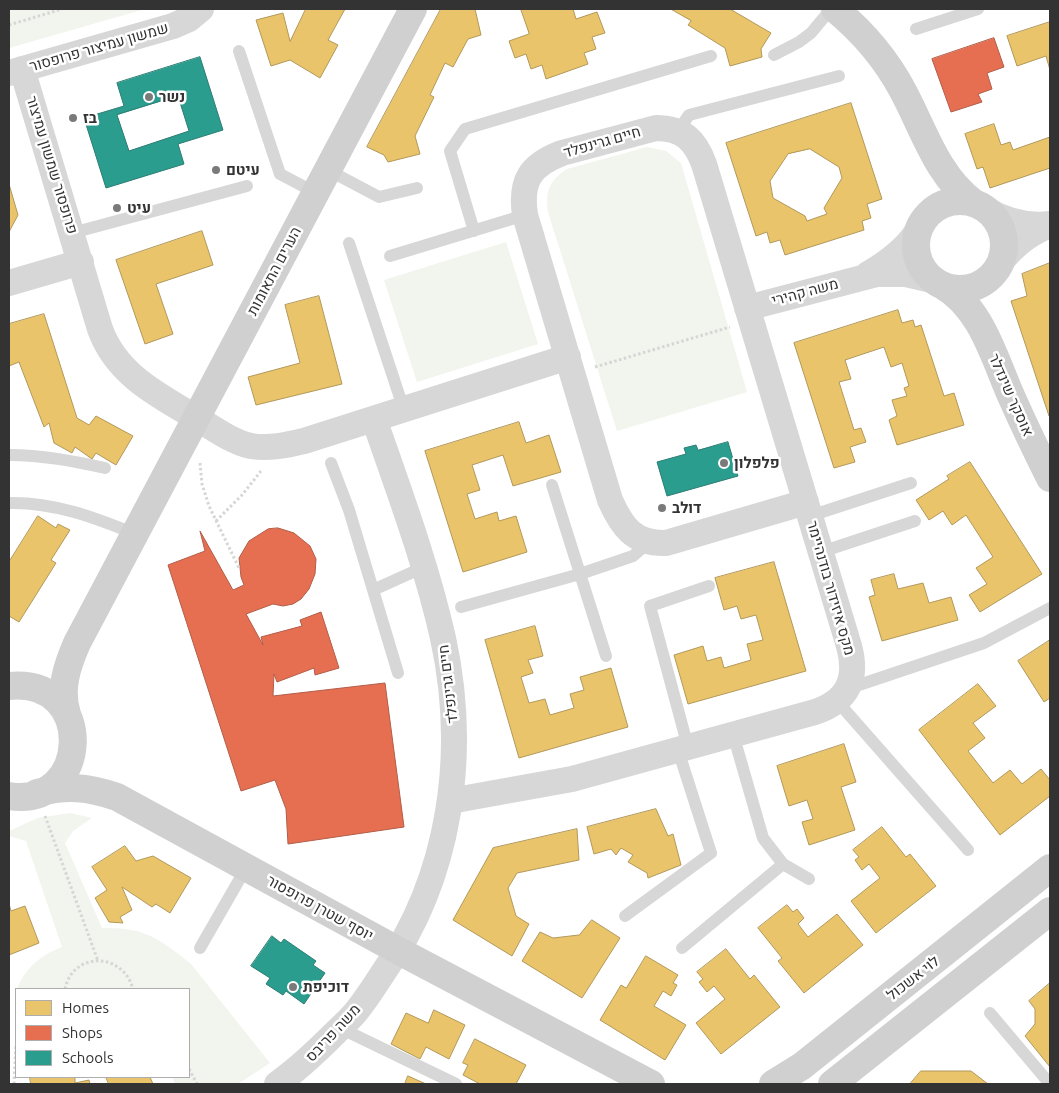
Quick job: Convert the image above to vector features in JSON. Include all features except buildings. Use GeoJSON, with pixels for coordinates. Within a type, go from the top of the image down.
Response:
{"type":"FeatureCollection","features":[{"type":"Feature","properties":{"kind":"street","name":"שמשון עמיצור פרופסור"},"geometry":{"type":"LineString","coordinates":[[16,71],[173,26],[188,19],[201,9]]}},
{"type":"Feature","properties":{"kind":"street","name":"הערים התאומות"},"geometry":{"type":"LineString","coordinates":[[77,643],[413,9]]}},
{"type":"Feature","properties":{"kind":"street"},"geometry":{"type":"LineString","coordinates":[[835,9],[878,52],[903,91],[941,167],[962,193],[999,224],[1004,250],[998,266]]}},
{"type":"Feature","properties":{"kind":"street","name":"פרופסור שמשון עמיצור"},"geometry":{"type":"LineString","coordinates":[[16,71],[72,233],[105,341],[126,371],[153,392],[196,418]]}},
{"type":"Feature","properties":{"kind":"street","name":"חיים גרינפלד"},"geometry":{"type":"LineString","coordinates":[[570,366],[525,215],[523,200],[525,186],[531,173],[543,162],[562,154],[649,129],[664,128],[678,131]]}},
{"type":"Feature","properties":{"kind":"street"},"geometry":{"type":"LineString","coordinates":[[678,131],[690,140],[700,154],[808,509]]}},
{"type":"Feature","properties":{"kind":"street"},"geometry":{"type":"LineString","coordinates":[[926,138],[930,189],[929,205],[917,240],[917,253],[926,272],[939,283],[956,288],[975,286],[987,280],[1018,243],[1050,224]]}},
{"type":"Feature","properties":{"kind":"street"},"geometry":{"type":"LineString","coordinates":[[922,224],[934,210],[945,204],[959,201],[979,206],[1000,217],[1022,224],[1050,224]]}},
{"type":"Feature","properties":{"kind":"street","name":"משה קהירי"},"geometry":{"type":"LineString","coordinates":[[863,277],[899,253],[914,237],[922,224]]}},
{"type":"Feature","properties":{"kind":"street"},"geometry":{"type":"LineString","coordinates":[[9,283],[81,262]]}},
{"type":"Feature","properties":{"kind":"street","name":"אוסקר שינדלר"},"geometry":{"type":"LineString","coordinates":[[987,338],[985,316],[987,296],[998,266]]}},
{"type":"Feature","properties":{"kind":"street","name":"משה קהירי"},"geometry":{"type":"LineString","coordinates":[[749,314],[863,277],[892,273],[913,275],[939,283]]}},
{"type":"Feature","properties":{"kind":"street","name":"אוסקר שינדלר"},"geometry":{"type":"LineString","coordinates":[[939,283],[956,294],[968,308],[987,338],[1020,416],[1050,478]]}},
{"type":"Feature","properties":{"kind":"street"},"geometry":{"type":"LineString","coordinates":[[196,418],[233,440],[261,447],[280,446],[304,441],[404,410],[570,366],[614,510],[629,532],[649,542]]}},
{"type":"Feature","properties":{"kind":"street","name":"חיים גרינפלד"},"geometry":{"type":"LineString","coordinates":[[374,419],[424,567],[443,640],[450,678],[453,716],[454,754],[445,832],[435,871],[420,910],[399,951]]}},
{"type":"Feature","properties":{"kind":"street","name":"מקס איזידור בודנהיימר"},"geometry":{"type":"LineString","coordinates":[[649,542],[666,543],[808,509],[852,655],[852,673],[842,695]]}},
{"type":"Feature","properties":{"kind":"street"},"geometry":{"type":"LineString","coordinates":[[12,686],[43,672],[77,643]]}},
{"type":"Feature","properties":{"kind":"street"},"geometry":{"type":"LineString","coordinates":[[77,643],[65,677],[63,697],[70,727],[77,753],[84,766],[99,783],[117,797]]}},
{"type":"Feature","properties":{"kind":"street"},"geometry":{"type":"LineString","coordinates":[[12,686],[33,688],[49,695],[56,701],[70,727],[72,756],[64,772],[52,785],[19,797]]}},
{"type":"Feature","properties":{"kind":"street"},"geometry":{"type":"LineString","coordinates":[[450,801],[572,779],[815,712],[831,706],[842,695]]}},
{"type":"Feature","properties":{"kind":"street"},"geometry":{"type":"LineString","coordinates":[[19,797],[59,788],[74,787],[117,797]]}},
{"type":"Feature","properties":{"kind":"street","name":"יוסף שטרן פרופסור"},"geometry":{"type":"LineString","coordinates":[[117,797],[525,1018]]}},
{"type":"Feature","properties":{"kind":"street","name":"לוי אשכול"},"geometry":{"type":"LineString","coordinates":[[773,1084],[802,1066],[1050,868]]}},
{"type":"Feature","properties":{"kind":"street"},"geometry":{"type":"LineString","coordinates":[[832,1084],[1050,911]]}},
{"type":"Feature","properties":{"kind":"street","name":"משה פריבס"},"geometry":{"type":"LineString","coordinates":[[277,1084],[300,1068],[354,1014],[399,951]]}},
{"type":"Feature","properties":{"kind":"street"},"geometry":{"type":"LineString","coordinates":[[525,1018],[613,1084]]}},
{"type":"Feature","properties":{"kind":"street"},"geometry":{"type":"LineString","coordinates":[[525,1018],[652,1084]]}},
{"type":"Feature","properties":{"kind":"lane"},"geometry":{"type":"LineString","coordinates":[[774,55],[799,42],[811,33],[831,9]]}},
{"type":"Feature","properties":{"kind":"lane"},"geometry":{"type":"LineString","coordinates":[[916,29],[978,9]]}},
{"type":"Feature","properties":{"kind":"lane"},"geometry":{"type":"LineString","coordinates":[[239,50],[280,174],[322,181],[379,197],[417,188]]}},
{"type":"Feature","properties":{"kind":"lane"},"geometry":{"type":"LineString","coordinates":[[474,231],[450,152],[465,129],[711,56]]}},
{"type":"Feature","properties":{"kind":"lane"},"geometry":{"type":"LineString","coordinates":[[678,131],[689,115],[839,76]]}},
{"type":"Feature","properties":{"kind":"lane"},"geometry":{"type":"LineString","coordinates":[[72,233],[247,186]]}},
{"type":"Feature","properties":{"kind":"lane"},"geometry":{"type":"LineString","coordinates":[[390,256],[525,215]]}},
{"type":"Feature","properties":{"kind":"lane"},"geometry":{"type":"LineString","coordinates":[[349,243],[404,410]]}},
{"type":"Feature","properties":{"kind":"lane"},"geometry":{"type":"LineString","coordinates":[[9,455],[42,456],[105,468]]}},
{"type":"Feature","properties":{"kind":"lane"},"geometry":{"type":"LineString","coordinates":[[330,463],[349,510],[398,672]]}},
{"type":"Feature","properties":{"kind":"lane"},"geometry":{"type":"LineString","coordinates":[[808,509],[911,483]]}},
{"type":"Feature","properties":{"kind":"lane"},"geometry":{"type":"LineString","coordinates":[[552,485],[606,656]]}},
{"type":"Feature","properties":{"kind":"lane"},"geometry":{"type":"LineString","coordinates":[[9,503],[50,506],[77,512],[135,534]]}},
{"type":"Feature","properties":{"kind":"lane"},"geometry":{"type":"LineString","coordinates":[[821,552],[915,521]]}},
{"type":"Feature","properties":{"kind":"lane"},"geometry":{"type":"LineString","coordinates":[[461,607],[580,574],[633,556],[649,542]]}},
{"type":"Feature","properties":{"kind":"lane"},"geometry":{"type":"LineString","coordinates":[[373,590],[424,567]]}},
{"type":"Feature","properties":{"kind":"lane"},"geometry":{"type":"LineString","coordinates":[[625,916],[711,853],[683,748],[650,606],[709,586]]}},
{"type":"Feature","properties":{"kind":"lane"},"geometry":{"type":"LineString","coordinates":[[968,850],[842,695],[984,643],[1050,608]]}},
{"type":"Feature","properties":{"kind":"lane"},"geometry":{"type":"LineString","coordinates":[[733,734],[763,838],[783,864],[809,879]]}},
{"type":"Feature","properties":{"kind":"lane"},"geometry":{"type":"LineString","coordinates":[[682,948],[783,864]]}},
{"type":"Feature","properties":{"kind":"lane"},"geometry":{"type":"LineString","coordinates":[[200,948],[246,868]]}},
{"type":"Feature","properties":{"kind":"lane"},"geometry":{"type":"LineString","coordinates":[[990,1013],[1050,1084]]}},
{"type":"Feature","properties":{"kind":"lane"},"geometry":{"type":"LineString","coordinates":[[340,1028],[456,1084]]}},
{"type":"Feature","properties":{"kind":"path"},"geometry":{"type":"LineString","coordinates":[[9,24],[62,9]]}},
{"type":"Feature","properties":{"kind":"path"},"geometry":{"type":"LineString","coordinates":[[570,366],[749,314]]}},
{"type":"Feature","properties":{"kind":"path"},"geometry":{"type":"LineString","coordinates":[[216,521],[242,495],[280,446]]}},
{"type":"Feature","properties":{"kind":"path"},"geometry":{"type":"LineString","coordinates":[[199,456],[202,484],[216,521],[239,568]]}},
{"type":"Feature","properties":{"kind":"path"},"geometry":{"type":"LineString","coordinates":[[19,797],[98,961]]}},
{"type":"Feature","properties":{"kind":"path"},"geometry":{"type":"LineString","coordinates":[[65,988],[68,981],[78,968],[87,963],[98,961],[113,964],[122,970],[133,988]]}},
{"type":"Feature","properties":{"kind":"path"},"geometry":{"type":"LineString","coordinates":[[14,1084],[15,1064]]}},
{"type":"Feature","properties":{"kind":"path"},"geometry":{"type":"LineString","coordinates":[[190,1071],[197,1084]]}},
{"type":"Feature","properties":{"kind":"shaded area"},"geometry":{"type":"Polygon","coordinates":[[[9,9],[145,9],[9,48],[9,9]]]}},
{"type":"Feature","properties":{"kind":"shaded area"},"geometry":{"type":"Polygon","coordinates":[[[647,147],[666,151],[681,163],[747,392],[617,431],[548,212],[547,198],[550,187],[556,177],[567,169],[647,147]]]}},
{"type":"Feature","properties":{"kind":"shaded area"},"geometry":{"type":"Polygon","coordinates":[[[506,242],[538,344],[417,382],[384,280],[506,242]]]}},
{"type":"Feature","properties":{"kind":"shaded area"},"geometry":{"type":"Polygon","coordinates":[[[70,813],[92,818],[73,831],[65,843],[102,928],[117,928],[140,932],[170,947],[191,964],[270,1063],[238,1084],[175,1084],[172,1078],[190,1078],[190,988],[18,988],[29,968],[40,958],[62,947],[26,841],[9,836],[9,831],[38,818],[70,813]]]}},
{"type":"Feature","properties":{"kind":"place","name":"נשר"},"geometry":{"type":"Point","coordinates":[149,97]}},
{"type":"Feature","properties":{"kind":"place","name":"בז"},"geometry":{"type":"Point","coordinates":[73,118]}},
{"type":"Feature","properties":{"kind":"place","name":"עיטם"},"geometry":{"type":"Point","coordinates":[216,170]}},
{"type":"Feature","properties":{"kind":"place","name":"עיט"},"geometry":{"type":"Point","coordinates":[117,208]}},
{"type":"Feature","properties":{"kind":"place","name":"פלפלון"},"geometry":{"type":"Point","coordinates":[724,463]}},
{"type":"Feature","properties":{"kind":"place","name":"דולב"},"geometry":{"type":"Point","coordinates":[662,508]}},
{"type":"Feature","properties":{"kind":"place","name":"דוכיפת"},"geometry":{"type":"Point","coordinates":[293,987]}}]}
